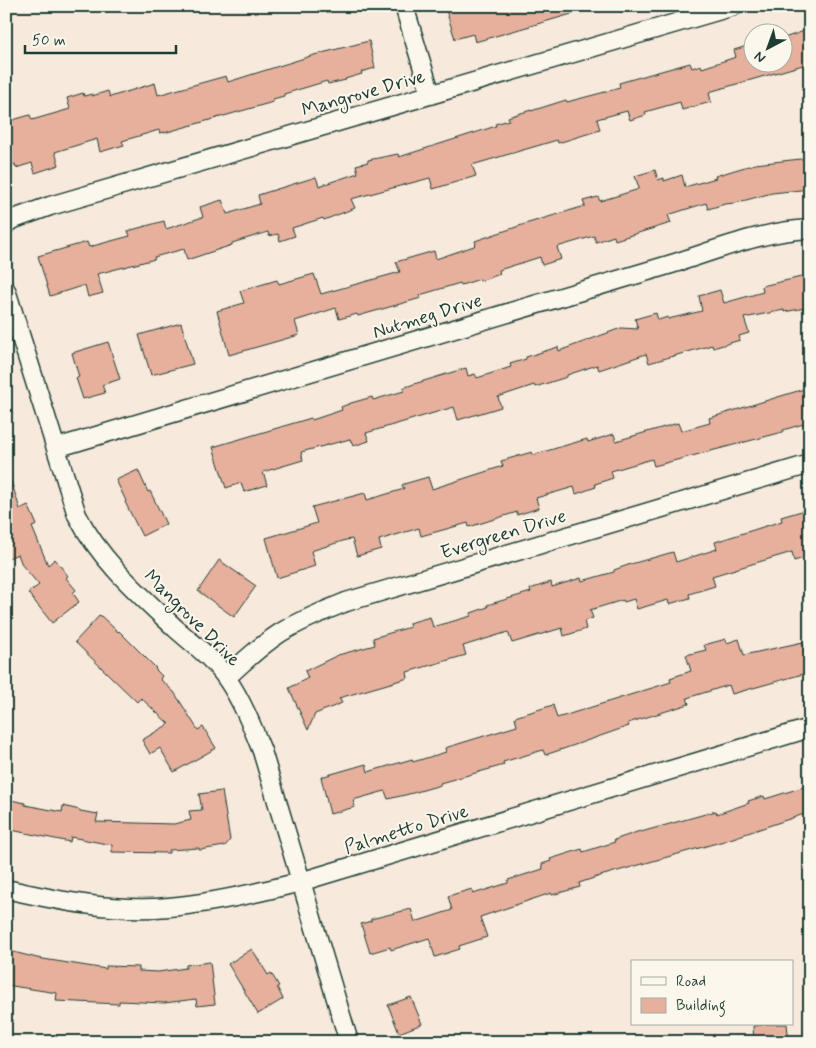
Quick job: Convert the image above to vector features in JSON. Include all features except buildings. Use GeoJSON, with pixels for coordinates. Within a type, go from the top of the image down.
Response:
{"type":"FeatureCollection","features":[{"type":"Feature","properties":{"kind":"street"},"geometry":{"type":"LineString","coordinates":[[404,6],[431,95]]}},
{"type":"Feature","properties":{"kind":"street","name":"Mangrove Drive"},"geometry":{"type":"LineString","coordinates":[[6,224],[11,220],[50,206],[734,6]]}},
{"type":"Feature","properties":{"kind":"street","name":"Nutmeg Drive"},"geometry":{"type":"LineString","coordinates":[[56,448],[666,266],[750,239],[790,230],[810,229]]}},
{"type":"Feature","properties":{"kind":"street","name":"Mangrove Drive"},"geometry":{"type":"LineString","coordinates":[[6,290],[77,515],[86,533],[98,551],[175,628],[208,656],[226,678],[239,699],[262,751],[349,1042]]}},
{"type":"Feature","properties":{"kind":"street","name":"Evergreen Drive"},"geometry":{"type":"LineString","coordinates":[[226,678],[255,651],[280,634],[320,612],[346,602],[810,464]]}},
{"type":"Feature","properties":{"kind":"street","name":"Palmetto Drive"},"geometry":{"type":"LineString","coordinates":[[6,889],[90,905],[168,907],[245,896],[300,882],[810,728]]}}]}
